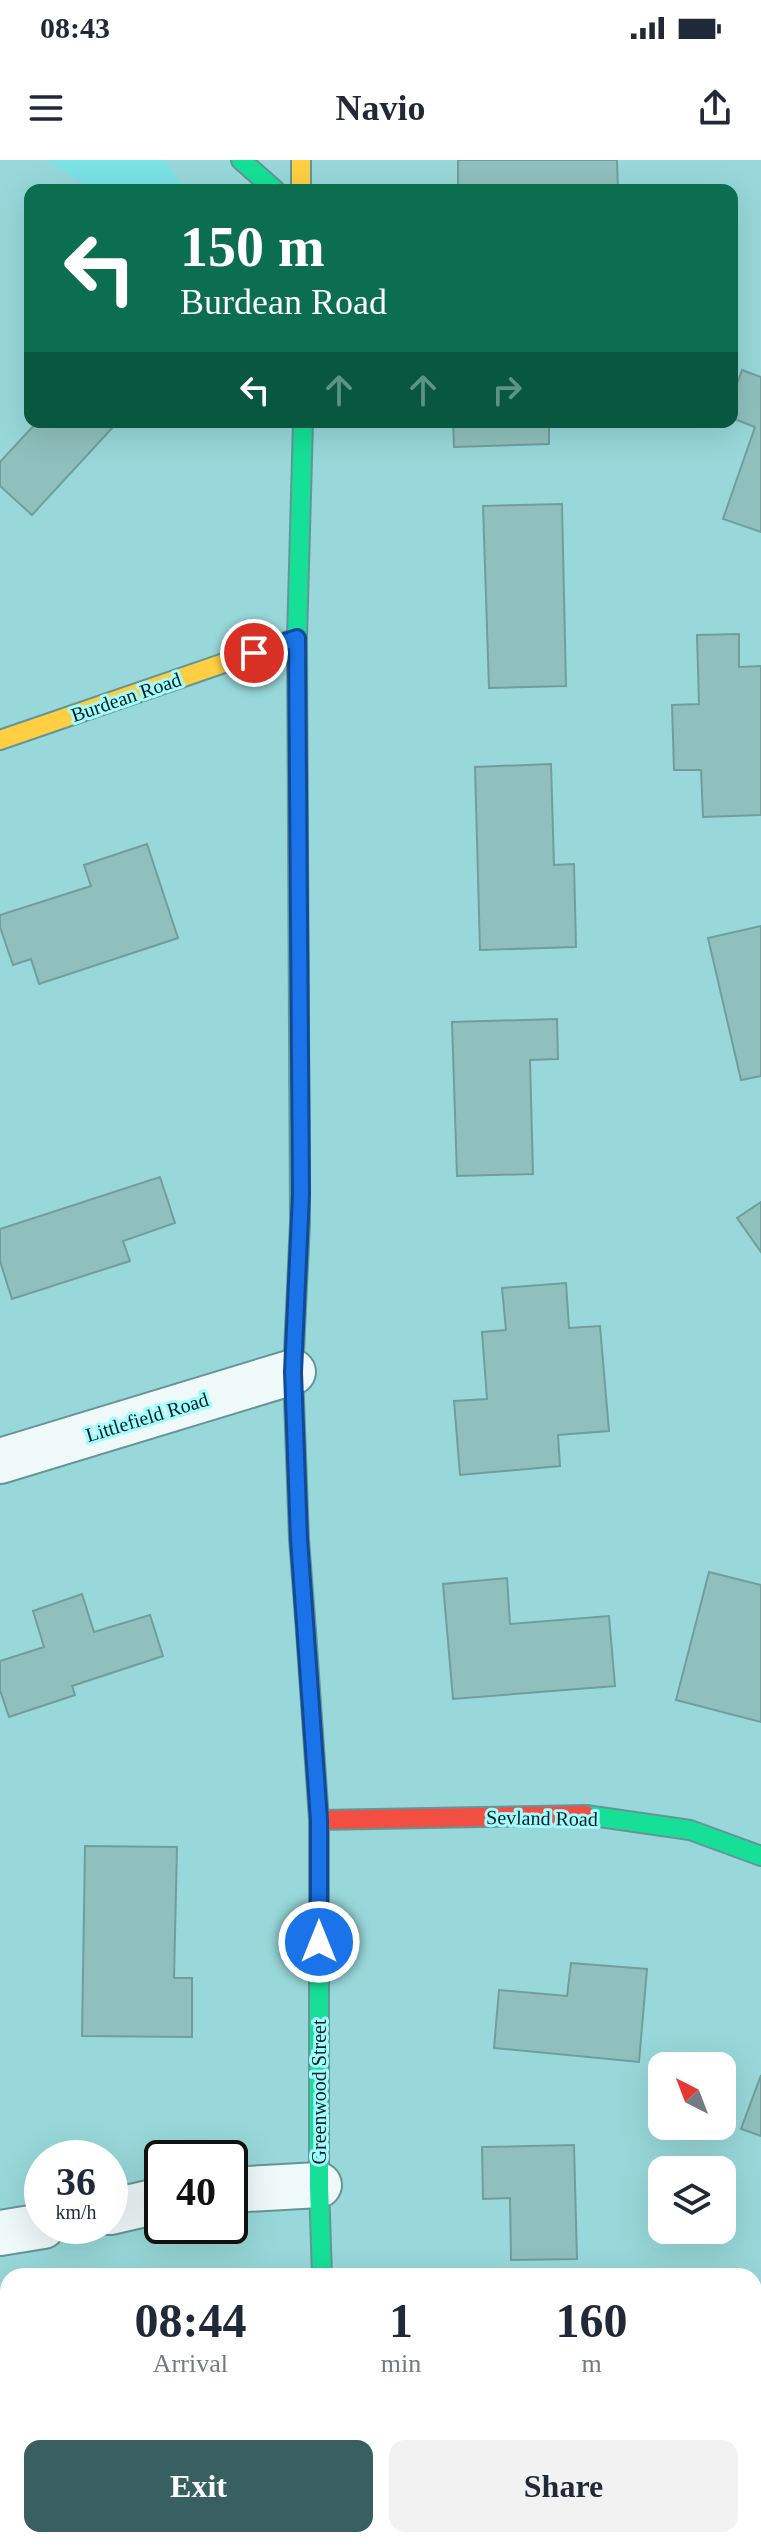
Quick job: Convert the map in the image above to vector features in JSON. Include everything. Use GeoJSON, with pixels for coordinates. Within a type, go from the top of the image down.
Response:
{"type":"FeatureCollection","features":[{"type":"Feature","properties":{"kind":"street"},"geometry":{"type":"LineString","coordinates":[[241,160],[268,184]]}},
{"type":"Feature","properties":{"kind":"street"},"geometry":{"type":"LineString","coordinates":[[301,160],[301,184]]}},
{"type":"Feature","properties":{"kind":"street","name":"Greenwood Street"},"geometry":{"type":"LineString","coordinates":[[303,428],[297,638],[301,1194],[293,1372],[299,1539],[319,1820],[322,2268]]}},
{"type":"Feature","properties":{"kind":"street","name":"Burdean Road"},"geometry":{"type":"LineString","coordinates":[[0,740],[297,638]]}},
{"type":"Feature","properties":{"kind":"street","name":"Littlefield Road"},"geometry":{"type":"LineString","coordinates":[[0,1461],[293,1372]]}},
{"type":"Feature","properties":{"kind":"street","name":"Sevland Road"},"geometry":{"type":"LineString","coordinates":[[319,1820],[575,1814],[690,1830],[761,1856]]}},
{"type":"Feature","properties":{"kind":"street"},"geometry":{"type":"LineString","coordinates":[[248,2189],[319,2185]]}},
{"type":"Feature","properties":{"kind":"street"},"geometry":{"type":"LineString","coordinates":[[0,2233],[24,2229]]}},
{"type":"Feature","properties":{"kind":"shaded area"},"geometry":{"type":"Polygon","coordinates":[[[45,160],[164,160],[181,184],[84,184],[45,160]]]}},
{"type":"Feature","properties":{"kind":"building"},"geometry":{"type":"Polygon","coordinates":[[[458,160],[617,160],[618,184],[458,184],[458,160]]]}},
{"type":"Feature","properties":{"kind":"building"},"geometry":{"type":"Polygon","coordinates":[[[742,370],[761,377],[761,532],[723,519],[755,427],[738,420],[738,381],[742,370]]]}},
{"type":"Feature","properties":{"kind":"building"},"geometry":{"type":"Polygon","coordinates":[[[31,428],[112,428],[32,515],[0,486],[0,462],[31,428]]]}},
{"type":"Feature","properties":{"kind":"building"},"geometry":{"type":"Polygon","coordinates":[[[453,428],[549,428],[549,444],[454,447],[453,428]]]}},
{"type":"Feature","properties":{"kind":"building"},"geometry":{"type":"Polygon","coordinates":[[[562,504],[566,686],[489,688],[483,506],[562,504]]]}},
{"type":"Feature","properties":{"kind":"building"},"geometry":{"type":"Polygon","coordinates":[[[739,634],[739,667],[761,666],[761,815],[703,817],[701,770],[674,770],[672,705],[699,704],[697,635],[739,634]]]}},
{"type":"Feature","properties":{"kind":"building"},"geometry":{"type":"Polygon","coordinates":[[[551,764],[554,865],[574,864],[576,947],[480,950],[475,767],[551,764]]]}},
{"type":"Feature","properties":{"kind":"building"},"geometry":{"type":"Polygon","coordinates":[[[147,844],[178,938],[39,984],[31,959],[13,965],[0,927],[0,915],[91,886],[84,865],[147,844]]]}},
{"type":"Feature","properties":{"kind":"building"},"geometry":{"type":"Polygon","coordinates":[[[761,926],[761,1076],[741,1080],[708,938],[761,926]]]}},
{"type":"Feature","properties":{"kind":"building"},"geometry":{"type":"Polygon","coordinates":[[[557,1019],[558,1059],[530,1060],[533,1174],[457,1176],[452,1022],[557,1019]]]}},
{"type":"Feature","properties":{"kind":"building"},"geometry":{"type":"Polygon","coordinates":[[[160,1177],[175,1223],[123,1241],[130,1261],[12,1299],[0,1261],[0,1229],[160,1177]]]}},
{"type":"Feature","properties":{"kind":"building"},"geometry":{"type":"Polygon","coordinates":[[[761,1202],[761,1252],[737,1218],[761,1202]]]}},
{"type":"Feature","properties":{"kind":"building"},"geometry":{"type":"Polygon","coordinates":[[[566,1283],[569,1328],[600,1326],[609,1431],[558,1435],[560,1466],[460,1475],[454,1401],[487,1399],[482,1332],[506,1330],[502,1288],[566,1283]]]}},
{"type":"Feature","properties":{"kind":"building"},"geometry":{"type":"Polygon","coordinates":[[[709,1572],[761,1585],[761,1722],[676,1700],[709,1572]]]}},
{"type":"Feature","properties":{"kind":"building"},"geometry":{"type":"Polygon","coordinates":[[[507,1578],[510,1624],[609,1616],[615,1686],[453,1699],[443,1584],[507,1578]]]}},
{"type":"Feature","properties":{"kind":"building"},"geometry":{"type":"Polygon","coordinates":[[[82,1594],[94,1632],[150,1615],[163,1656],[72,1686],[75,1695],[9,1717],[0,1690],[0,1661],[44,1647],[33,1611],[82,1594]]]}},
{"type":"Feature","properties":{"kind":"building"},"geometry":{"type":"Polygon","coordinates":[[[85,1846],[177,1847],[174,1978],[192,1978],[192,2037],[82,2036],[85,1846]]]}},
{"type":"Feature","properties":{"kind":"building"},"geometry":{"type":"Polygon","coordinates":[[[571,1963],[647,1969],[639,2062],[494,2048],[499,1990],[567,1996],[571,1963]]]}},
{"type":"Feature","properties":{"kind":"building"},"geometry":{"type":"Polygon","coordinates":[[[761,2075],[761,2136],[741,2129],[761,2075]]]}},
{"type":"Feature","properties":{"kind":"building"},"geometry":{"type":"Polygon","coordinates":[[[574,2145],[577,2259],[511,2260],[510,2198],[483,2199],[482,2147],[574,2145]]]}},
{"type":"Feature","properties":{"kind":"traffic: fast"},"geometry":{"type":"LineString","coordinates":[[241,160],[268,184]]}},
{"type":"Feature","properties":{"kind":"traffic: fast"},"geometry":{"type":"LineString","coordinates":[[300,1223],[297,638],[303,428]]}},
{"type":"Feature","properties":{"kind":"traffic: fast"},"geometry":{"type":"LineString","coordinates":[[306,1631],[319,1820],[322,2268]]}},
{"type":"Feature","properties":{"kind":"traffic: fast"},"geometry":{"type":"LineString","coordinates":[[586,1815],[690,1830],[761,1856]]}},
{"type":"Feature","properties":{"kind":"traffic: slow"},"geometry":{"type":"LineString","coordinates":[[301,160],[301,184]]}},
{"type":"Feature","properties":{"kind":"traffic: slow"},"geometry":{"type":"LineString","coordinates":[[0,740],[297,638]]}},
{"type":"Feature","properties":{"kind":"traffic: jam"},"geometry":{"type":"LineString","coordinates":[[300,1223],[293,1372],[306,1631]]}},
{"type":"Feature","properties":{"kind":"traffic: jam"},"geometry":{"type":"LineString","coordinates":[[319,1820],[586,1815]]}},
{"type":"Feature","properties":{"kind":"route"},"geometry":{"type":"LineString","coordinates":[[254,653],[297,638],[301,1194],[293,1372],[299,1539],[319,1820],[319,1942]]}}]}
